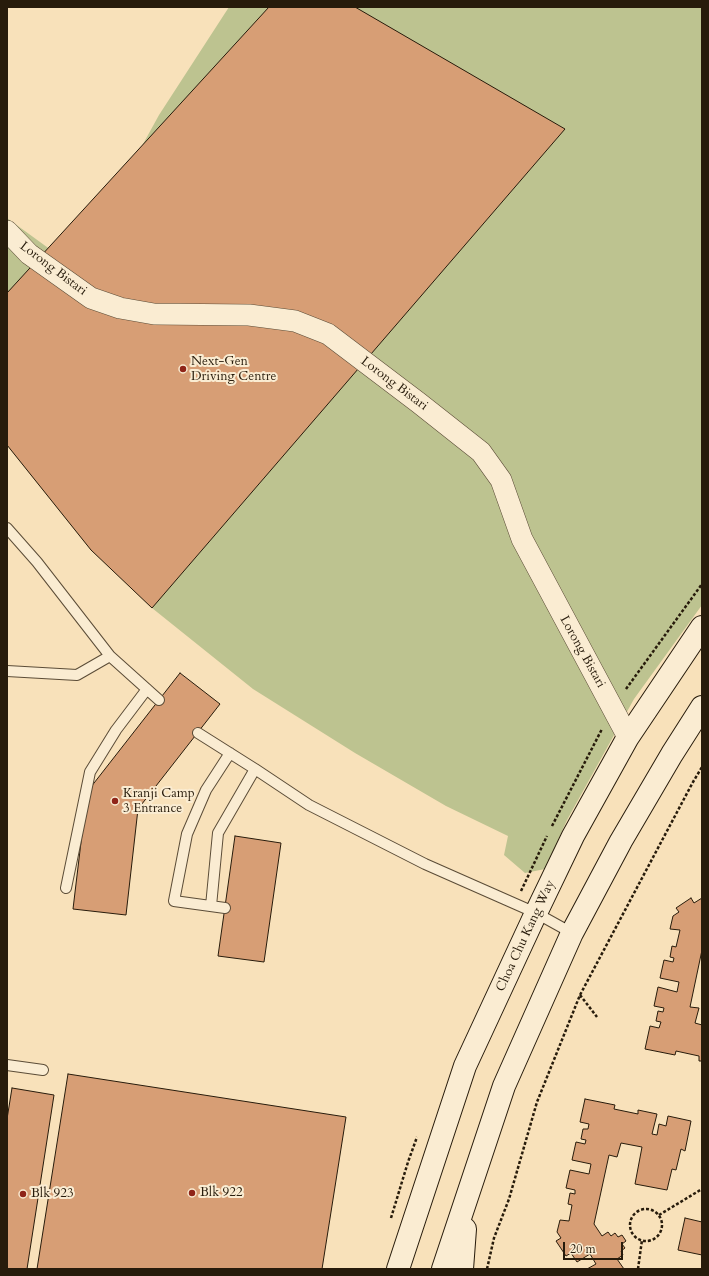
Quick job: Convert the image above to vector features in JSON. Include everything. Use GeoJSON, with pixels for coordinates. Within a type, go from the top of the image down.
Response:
{"type":"FeatureCollection","features":[{"type":"Feature","properties":{"kind":"main road","name":"Choa Chu Kang Way"},"geometry":{"type":"LineString","coordinates":[[398,1269],[466,1066],[536,913],[573,836],[628,737],[702,627]]}},
{"type":"Feature","properties":{"kind":"main road"},"geometry":{"type":"LineString","coordinates":[[443,1269],[504,1086],[572,933],[621,841],[672,754],[702,707]]}},
{"type":"Feature","properties":{"kind":"main road"},"geometry":{"type":"LineString","coordinates":[[462,1269],[469,1192]]}},
{"type":"Feature","properties":{"kind":"street","name":"Lorong Bistari"},"geometry":{"type":"LineString","coordinates":[[7,231],[29,254],[91,298],[120,308],[154,314],[250,315],[295,321],[328,334],[481,452],[501,480],[522,539],[628,737]]}},
{"type":"Feature","properties":{"kind":"lane"},"geometry":{"type":"LineString","coordinates":[[7,528],[37,562],[110,656],[158,700]]}},
{"type":"Feature","properties":{"kind":"lane"},"geometry":{"type":"LineString","coordinates":[[7,671],[77,675],[110,656]]}},
{"type":"Feature","properties":{"kind":"lane"},"geometry":{"type":"LineString","coordinates":[[66,888],[90,772],[116,730],[147,689]]}},
{"type":"Feature","properties":{"kind":"lane"},"geometry":{"type":"LineString","coordinates":[[198,733],[256,769],[308,805],[425,864],[536,913],[572,933]]}},
{"type":"Feature","properties":{"kind":"lane"},"geometry":{"type":"LineString","coordinates":[[224,908],[174,901],[187,834],[206,790],[230,753]]}},
{"type":"Feature","properties":{"kind":"lane"},"geometry":{"type":"LineString","coordinates":[[211,906],[218,833],[256,769]]}},
{"type":"Feature","properties":{"kind":"lane"},"geometry":{"type":"LineString","coordinates":[[7,1065],[43,1070]]}},
{"type":"Feature","properties":{"kind":"path"},"geometry":{"type":"LineString","coordinates":[[613,708],[702,584]]}},
{"type":"Feature","properties":{"kind":"path"},"geometry":{"type":"LineString","coordinates":[[487,1269],[494,1238],[509,1198],[537,1102],[580,995],[693,782],[702,768]]}},
{"type":"Feature","properties":{"kind":"path"},"geometry":{"type":"LineString","coordinates":[[580,995],[597,1017]]}},
{"type":"Feature","properties":{"kind":"path"},"geometry":{"type":"LineString","coordinates":[[659,1215],[702,1189]]}},
{"type":"Feature","properties":{"kind":"path"},"geometry":{"type":"LineString","coordinates":[[643,1209],[652,1210],[659,1215],[661,1230],[657,1236],[650,1240],[642,1240],[635,1236],[630,1229],[630,1220],[635,1213],[643,1209]]}},
{"type":"Feature","properties":{"kind":"path"},"geometry":{"type":"LineString","coordinates":[[638,1269],[642,1240]]}},
{"type":"Feature","properties":{"kind":"green space"},"geometry":{"type":"Polygon","coordinates":[[[229,7],[702,7],[702,605],[634,699],[567,820],[545,869],[525,873],[504,855],[508,836],[446,806],[355,753],[253,689],[152,608],[91,550],[7,445],[7,218],[73,266],[115,195],[159,115],[229,7]]]}},
{"type":"Feature","properties":{"kind":"building","name":"Next-Gen Driving Centre"},"geometry":{"type":"Polygon","coordinates":[[[269,7],[355,7],[565,129],[152,608],[91,550],[7,445],[7,293],[269,7]]]}},
{"type":"Feature","properties":{"kind":"building","name":"Kranji Camp 3 Entrance"},"geometry":{"type":"Polygon","coordinates":[[[180,673],[220,704],[138,809],[126,915],[73,909],[87,792],[180,673]]]}},
{"type":"Feature","properties":{"kind":"building"},"geometry":{"type":"Polygon","coordinates":[[[235,836],[281,843],[264,962],[218,956],[235,836]]]}},
{"type":"Feature","properties":{"kind":"building"},"geometry":{"type":"Polygon","coordinates":[[[691,898],[694,903],[702,898],[702,950],[690,1007],[699,1008],[695,1023],[702,1025],[702,1061],[699,1061],[699,1056],[676,1051],[675,1055],[645,1049],[650,1026],[659,1028],[661,1022],[656,1021],[658,1011],[663,1012],[664,1008],[654,1006],[658,987],[677,992],[679,982],[660,978],[664,960],[673,962],[674,958],[670,957],[672,946],[676,947],[680,930],[670,929],[673,916],[679,912],[676,908],[691,898]]]}},
{"type":"Feature","properties":{"kind":"building","name":"Blk 922"},"geometry":{"type":"Polygon","coordinates":[[[68,1074],[346,1117],[322,1269],[37,1269],[68,1074]]]}},
{"type":"Feature","properties":{"kind":"building","name":"Blk 923"},"geometry":{"type":"Polygon","coordinates":[[[12,1088],[54,1095],[27,1269],[7,1269],[7,1119],[12,1088]]]}},
{"type":"Feature","properties":{"kind":"building"},"geometry":{"type":"Polygon","coordinates":[[[585,1099],[615,1105],[614,1109],[638,1114],[638,1110],[657,1114],[652,1134],[657,1135],[659,1124],[666,1126],[668,1116],[691,1121],[685,1151],[681,1149],[676,1170],[672,1169],[667,1190],[635,1184],[642,1147],[621,1143],[617,1157],[609,1155],[594,1224],[602,1236],[608,1232],[611,1236],[615,1233],[618,1237],[622,1235],[626,1241],[622,1244],[625,1248],[621,1251],[623,1255],[617,1259],[624,1269],[587,1269],[596,1264],[590,1254],[577,1262],[571,1253],[566,1256],[556,1241],[561,1238],[557,1232],[560,1220],[569,1221],[572,1205],[568,1204],[570,1193],[575,1194],[575,1190],[566,1188],[570,1170],[589,1174],[591,1164],[572,1160],[576,1142],[585,1144],[586,1140],[581,1139],[583,1129],[588,1129],[589,1124],[580,1122],[585,1099]]]}},
{"type":"Feature","properties":{"kind":"building"},"geometry":{"type":"Polygon","coordinates":[[[685,1218],[702,1222],[702,1255],[678,1250],[685,1218]]]}},
{"type":"Feature","properties":{"kind":"place","name":"Next-Gen Driving Centre"},"geometry":{"type":"Point","coordinates":[183,369]}},
{"type":"Feature","properties":{"kind":"place","name":"Kranji Camp 3 Entrance"},"geometry":{"type":"Point","coordinates":[115,801]}},
{"type":"Feature","properties":{"kind":"place","name":"Blk 922"},"geometry":{"type":"Point","coordinates":[192,1193]}},
{"type":"Feature","properties":{"kind":"place","name":"Blk 923"},"geometry":{"type":"Point","coordinates":[23,1194]}}]}
